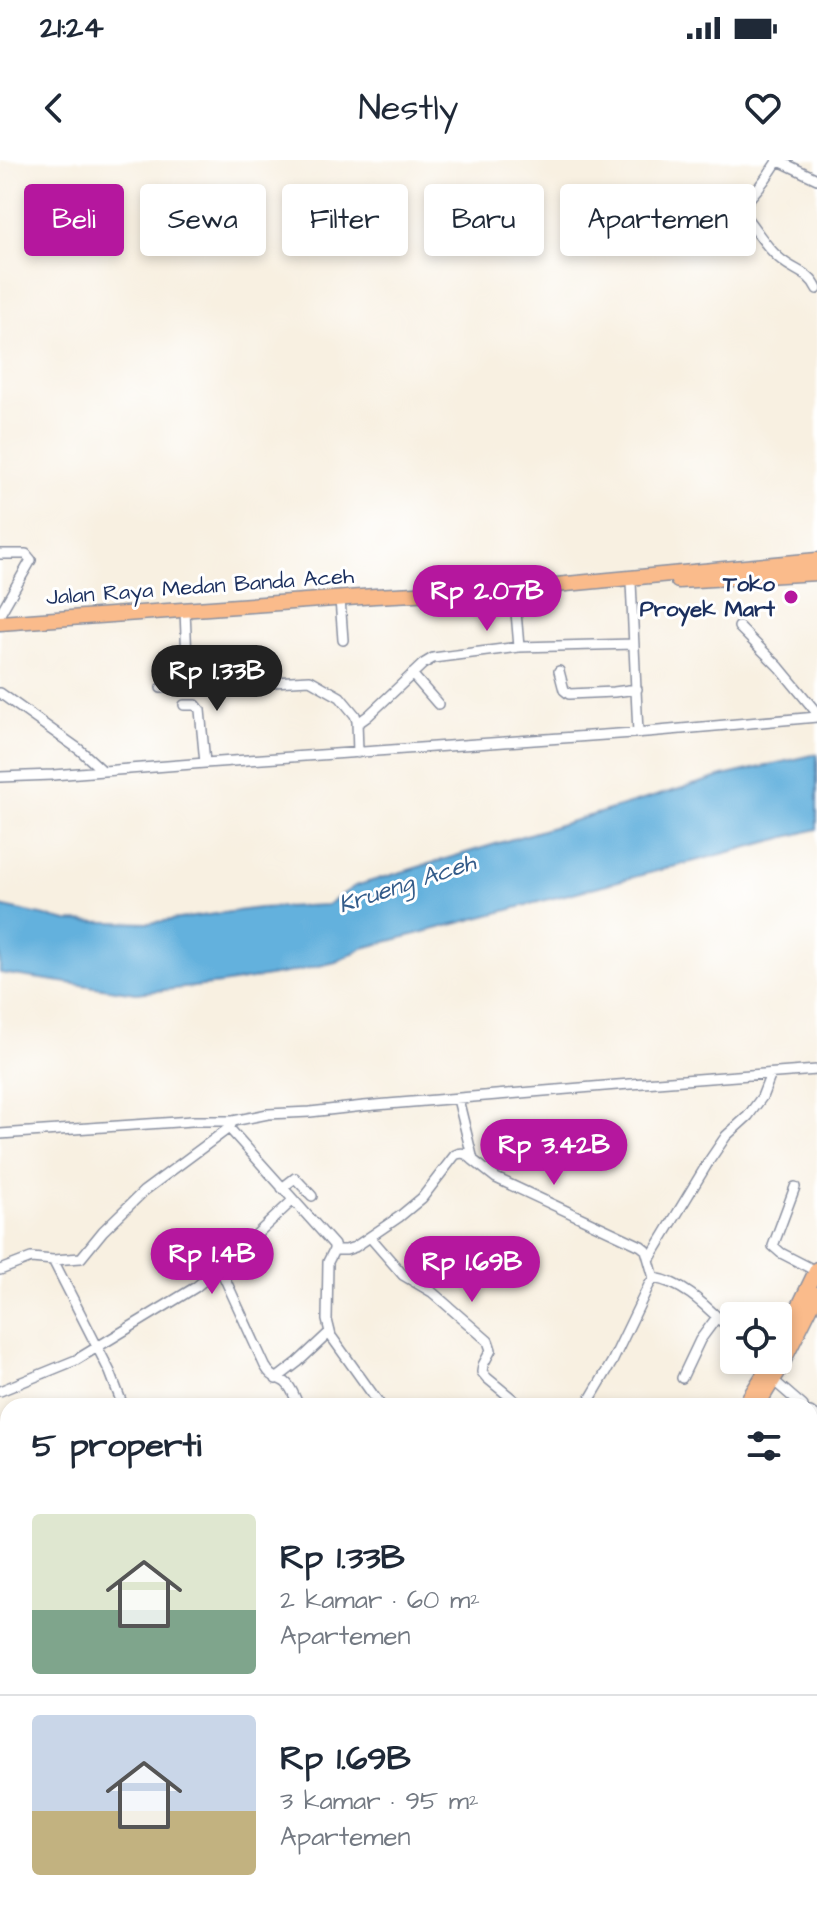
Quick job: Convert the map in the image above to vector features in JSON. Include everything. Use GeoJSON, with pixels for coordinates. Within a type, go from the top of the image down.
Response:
{"type":"FeatureCollection","features":[{"type":"Feature","properties":{"kind":"highway","name":"Jalan Raya Medan Banda Aceh"},"geometry":{"type":"LineString","coordinates":[[0,623],[514,589],[817,560]]}},
{"type":"Feature","properties":{"kind":"highway","name":"Jalan Raya Medan Banda Aceh"},"geometry":{"type":"LineString","coordinates":[[596,582],[713,580],[813,573]]}},
{"type":"Feature","properties":{"kind":"highway"},"geometry":{"type":"LineString","coordinates":[[792,1319],[816,1270]]}},
{"type":"Feature","properties":{"kind":"highway"},"geometry":{"type":"LineString","coordinates":[[762,1398],[817,1294]]}},
{"type":"Feature","properties":{"kind":"highway"},"geometry":{"type":"LineString","coordinates":[[749,1398],[763,1374]]}},
{"type":"Feature","properties":{"kind":"street"},"geometry":{"type":"LineString","coordinates":[[756,192],[778,160],[817,179]]}},
{"type":"Feature","properties":{"kind":"street"},"geometry":{"type":"LineString","coordinates":[[756,231],[786,263],[813,280],[817,289]]}},
{"type":"Feature","properties":{"kind":"street"},"geometry":{"type":"LineString","coordinates":[[0,554],[26,554],[31,560],[0,614]]}},
{"type":"Feature","properties":{"kind":"street"},"geometry":{"type":"LineString","coordinates":[[631,582],[638,733]]}},
{"type":"Feature","properties":{"kind":"street"},"geometry":{"type":"LineString","coordinates":[[514,589],[519,647]]}},
{"type":"Feature","properties":{"kind":"street"},"geometry":{"type":"LineString","coordinates":[[340,599],[343,640]]}},
{"type":"Feature","properties":{"kind":"street"},"geometry":{"type":"LineString","coordinates":[[185,610],[188,685]]}},
{"type":"Feature","properties":{"kind":"street"},"geometry":{"type":"LineString","coordinates":[[739,627],[779,667],[817,715]]}},
{"type":"Feature","properties":{"kind":"street"},"geometry":{"type":"LineString","coordinates":[[357,721],[368,716],[433,658],[519,647],[634,644]]}},
{"type":"Feature","properties":{"kind":"street"},"geometry":{"type":"LineString","coordinates":[[559,671],[564,690],[569,694],[637,689]]}},
{"type":"Feature","properties":{"kind":"street"},"geometry":{"type":"LineString","coordinates":[[412,674],[438,704]]}},
{"type":"Feature","properties":{"kind":"street"},"geometry":{"type":"LineString","coordinates":[[161,688],[310,680],[340,697],[355,715],[358,753]]}},
{"type":"Feature","properties":{"kind":"street"},"geometry":{"type":"LineString","coordinates":[[0,693],[80,750],[103,771]]}},
{"type":"Feature","properties":{"kind":"street"},"geometry":{"type":"LineString","coordinates":[[184,705],[196,705],[200,710],[205,763]]}},
{"type":"Feature","properties":{"kind":"street"},"geometry":{"type":"LineString","coordinates":[[0,777],[638,733],[817,715]]}},
{"type":"Feature","properties":{"kind":"street"},"geometry":{"type":"LineString","coordinates":[[0,1134],[192,1121],[231,1124],[268,1114],[817,1070]]}},
{"type":"Feature","properties":{"kind":"street"},"geometry":{"type":"LineString","coordinates":[[649,1260],[726,1136],[748,1116],[762,1097],[771,1074]]}},
{"type":"Feature","properties":{"kind":"street"},"geometry":{"type":"LineString","coordinates":[[458,1099],[473,1160]]}},
{"type":"Feature","properties":{"kind":"street"},"geometry":{"type":"LineString","coordinates":[[231,1124],[282,1188],[334,1245],[328,1262],[327,1320],[330,1332],[375,1398]]}},
{"type":"Feature","properties":{"kind":"street"},"geometry":{"type":"LineString","coordinates":[[0,1270],[31,1258],[81,1258],[103,1231],[144,1191],[231,1124]]}},
{"type":"Feature","properties":{"kind":"street"},"geometry":{"type":"LineString","coordinates":[[334,1250],[346,1250],[399,1217],[422,1198],[455,1155],[465,1153],[496,1178],[641,1246],[646,1250],[654,1278]]}},
{"type":"Feature","properties":{"kind":"street"},"geometry":{"type":"LineString","coordinates":[[282,1188],[295,1178],[312,1196]]}},
{"type":"Feature","properties":{"kind":"street"},"geometry":{"type":"LineString","coordinates":[[795,1187],[773,1246],[816,1270]]}},
{"type":"Feature","properties":{"kind":"street"},"geometry":{"type":"LineString","coordinates":[[0,1391],[62,1366],[196,1287],[293,1200]]}},
{"type":"Feature","properties":{"kind":"street"},"geometry":{"type":"LineString","coordinates":[[370,1237],[403,1275],[432,1292],[488,1341],[491,1350],[482,1372],[511,1398]]}},
{"type":"Feature","properties":{"kind":"street"},"geometry":{"type":"LineString","coordinates":[[53,1260],[110,1372],[120,1398]]}},
{"type":"Feature","properties":{"kind":"street"},"geometry":{"type":"LineString","coordinates":[[220,1268],[270,1375],[283,1381],[295,1398]]}},
{"type":"Feature","properties":{"kind":"street"},"geometry":{"type":"LineString","coordinates":[[654,1278],[697,1298],[720,1320]]}},
{"type":"Feature","properties":{"kind":"street"},"geometry":{"type":"LineString","coordinates":[[591,1398],[654,1278]]}},
{"type":"Feature","properties":{"kind":"street"},"geometry":{"type":"LineString","coordinates":[[682,1378],[700,1340],[717,1317]]}},
{"type":"Feature","properties":{"kind":"street"},"geometry":{"type":"LineString","coordinates":[[276,1379],[330,1332]]}},
{"type":"Feature","properties":{"kind":"street"},"geometry":{"type":"LineString","coordinates":[[773,1380],[794,1398]]}},
{"type":"Feature","properties":{"kind":"water","name":"Krueng Aceh"},"geometry":{"type":"Polygon","coordinates":[[[817,754],[817,829],[363,948],[336,962],[221,984],[136,993],[0,973],[0,906],[68,921],[149,923],[259,908],[327,905],[355,886],[723,776],[817,754]]]}},
{"type":"Feature","properties":{"kind":"place","name":"Toko Proyek Mart"},"geometry":{"type":"Point","coordinates":[791,597]}}]}
